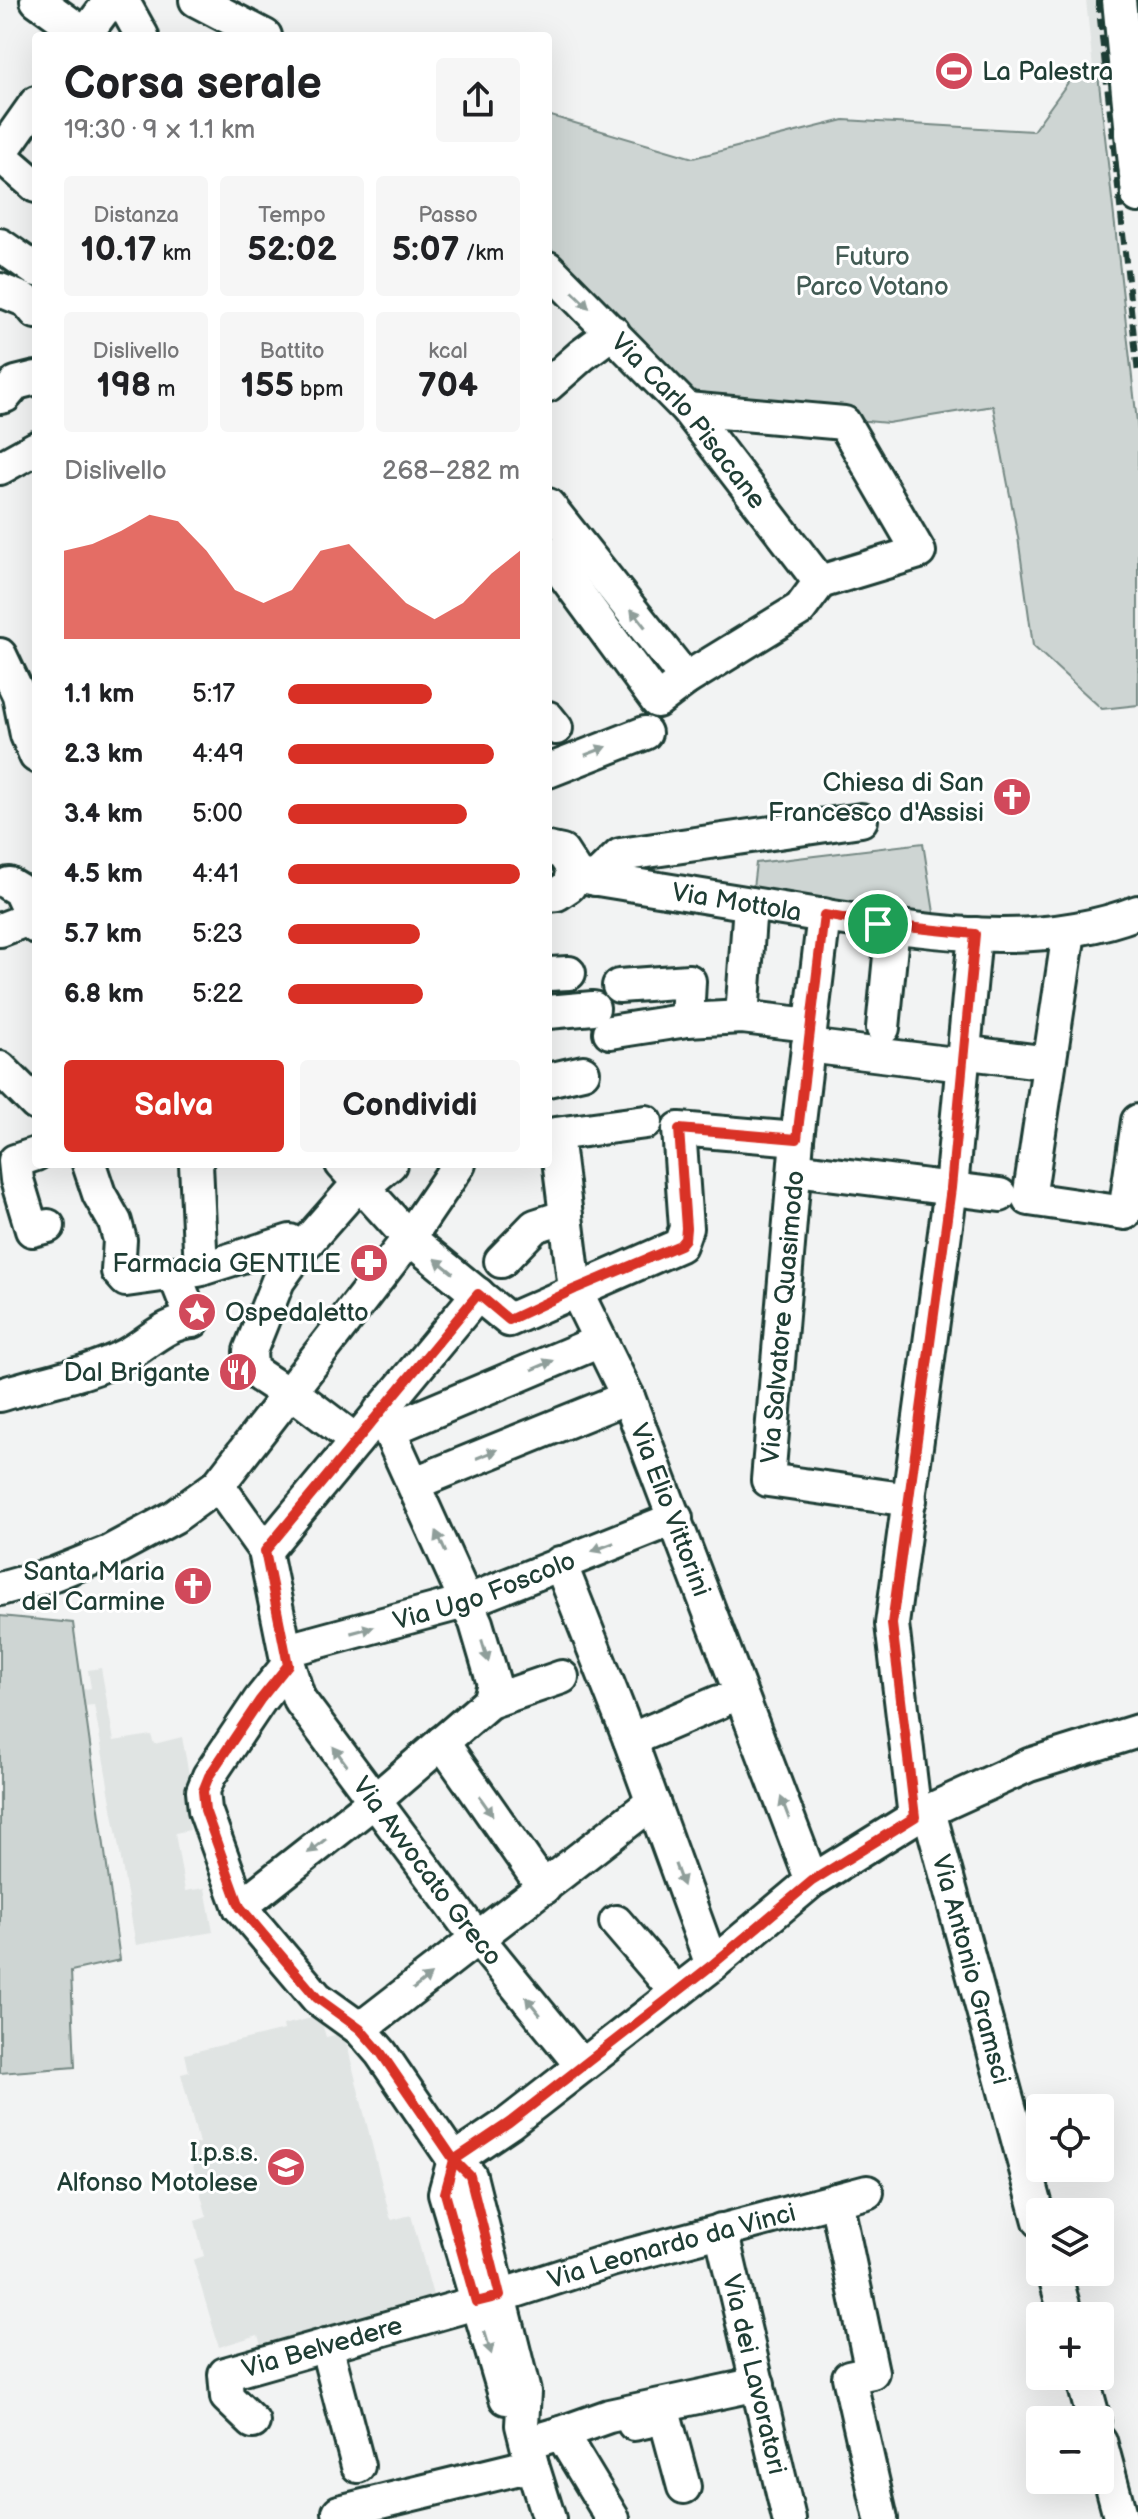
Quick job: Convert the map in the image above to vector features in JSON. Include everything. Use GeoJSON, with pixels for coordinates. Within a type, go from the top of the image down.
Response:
{"type":"FeatureCollection","features":[{"type":"Feature","properties":{"kind":"street"},"geometry":{"type":"LineString","coordinates":[[37,0],[81,32]]}},
{"type":"Feature","properties":{"kind":"street"},"geometry":{"type":"LineString","coordinates":[[87,32],[111,0]]}},
{"type":"Feature","properties":{"kind":"street"},"geometry":{"type":"LineString","coordinates":[[122,0],[140,32]]}},
{"type":"Feature","properties":{"kind":"street"},"geometry":{"type":"LineString","coordinates":[[196,0],[257,32]]}},
{"type":"Feature","properties":{"kind":"street"},"geometry":{"type":"LineString","coordinates":[[1119,0],[1138,196]]}},
{"type":"Feature","properties":{"kind":"street"},"geometry":{"type":"LineString","coordinates":[[32,109],[0,155],[32,183]]}},
{"type":"Feature","properties":{"kind":"street"},"geometry":{"type":"LineString","coordinates":[[0,245],[32,267]]}},
{"type":"Feature","properties":{"kind":"street","name":"Via Carlo Pisacane"},"geometry":{"type":"LineString","coordinates":[[552,272],[687,409],[820,582]]}},
{"type":"Feature","properties":{"kind":"street"},"geometry":{"type":"LineString","coordinates":[[552,381],[613,332]]}},
{"type":"Feature","properties":{"kind":"street"},"geometry":{"type":"LineString","coordinates":[[552,352],[582,355]]}},
{"type":"Feature","properties":{"kind":"street"},"geometry":{"type":"LineString","coordinates":[[0,397],[5,396],[16,383],[32,379]]}},
{"type":"Feature","properties":{"kind":"street"},"geometry":{"type":"LineString","coordinates":[[552,558],[657,701],[686,679],[800,609],[820,582],[919,552],[844,423],[687,409]]}},
{"type":"Feature","properties":{"kind":"street"},"geometry":{"type":"LineString","coordinates":[[0,468],[32,450]]}},
{"type":"Feature","properties":{"kind":"street"},"geometry":{"type":"LineString","coordinates":[[552,510],[686,679]]}},
{"type":"Feature","properties":{"kind":"street"},"geometry":{"type":"LineString","coordinates":[[0,655],[19,695],[21,746]]}},
{"type":"Feature","properties":{"kind":"street"},"geometry":{"type":"LineString","coordinates":[[552,769],[645,733]]}},
{"type":"Feature","properties":{"kind":"street"},"geometry":{"type":"LineString","coordinates":[[552,850],[567,856],[571,863],[572,883],[620,855],[861,820]]}},
{"type":"Feature","properties":{"kind":"street","name":"Via Mottola"},"geometry":{"type":"LineString","coordinates":[[572,883],[893,925],[1005,936],[1069,932],[1101,926],[1138,912]]}},
{"type":"Feature","properties":{"kind":"street"},"geometry":{"type":"LineString","coordinates":[[9,884],[19,890],[32,914]]}},
{"type":"Feature","properties":{"kind":"street"},"geometry":{"type":"LineString","coordinates":[[742,1017],[750,904]]}},
{"type":"Feature","properties":{"kind":"street","name":"Via Salvatore Quasimodo"},"geometry":{"type":"LineString","coordinates":[[824,915],[796,1154],[768,1480],[910,1500]]}},
{"type":"Feature","properties":{"kind":"street"},"geometry":{"type":"LineString","coordinates":[[0,930],[32,921]]}},
{"type":"Feature","properties":{"kind":"street"},"geometry":{"type":"LineString","coordinates":[[883,1028],[893,925]]}},
{"type":"Feature","properties":{"kind":"street"},"geometry":{"type":"LineString","coordinates":[[1069,932],[1029,1199],[1125,1213],[1138,1121]]}},
{"type":"Feature","properties":{"kind":"street","name":"Via Antonio Gramsci"},"geometry":{"type":"LineString","coordinates":[[975,934],[970,1060],[892,1624],[922,1814],[1033,2198]]}},
{"type":"Feature","properties":{"kind":"street"},"geometry":{"type":"LineString","coordinates":[[619,986],[689,981],[687,1020]]}},
{"type":"Feature","properties":{"kind":"street"},"geometry":{"type":"LineString","coordinates":[[552,1013],[601,1020],[742,1017],[809,1036],[970,1060],[1049,1063]]}},
{"type":"Feature","properties":{"kind":"street"},"geometry":{"type":"LineString","coordinates":[[0,1068],[32,1100]]}},
{"type":"Feature","properties":{"kind":"street"},"geometry":{"type":"LineString","coordinates":[[552,1079],[583,1072]]}},
{"type":"Feature","properties":{"kind":"street"},"geometry":{"type":"LineString","coordinates":[[552,1135],[646,1122]]}},
{"type":"Feature","properties":{"kind":"street"},"geometry":{"type":"LineString","coordinates":[[355,1178],[409,1238],[509,1320],[680,1245],[685,1239],[686,1228],[679,1129],[951,1188],[1000,1195]]}},
{"type":"Feature","properties":{"kind":"street","name":"Via Elio Vittorini"},"geometry":{"type":"LineString","coordinates":[[552,1135],[575,1289],[628,1397],[812,1881]]}},
{"type":"Feature","properties":{"kind":"street"},"geometry":{"type":"LineString","coordinates":[[32,1155],[15,1161],[8,1187],[32,1230],[48,1226]]}},
{"type":"Feature","properties":{"kind":"street"},"geometry":{"type":"LineString","coordinates":[[90,1168],[99,1194],[115,1222],[120,1240],[118,1271],[126,1280],[187,1271],[290,1241],[301,1249]]}},
{"type":"Feature","properties":{"kind":"street"},"geometry":{"type":"LineString","coordinates":[[0,1395],[97,1367],[125,1356],[178,1322],[193,1321],[187,1271],[196,1168]]}},
{"type":"Feature","properties":{"kind":"street"},"geometry":{"type":"LineString","coordinates":[[356,1441],[251,1370],[250,1351],[278,1281],[355,1178],[380,1168]]}},
{"type":"Feature","properties":{"kind":"street"},"geometry":{"type":"LineString","coordinates":[[0,1589],[54,1574],[109,1552],[174,1517],[218,1485],[409,1238],[456,1168]]}},
{"type":"Feature","properties":{"kind":"street"},"geometry":{"type":"LineString","coordinates":[[501,1261],[535,1226],[566,1216]]}},
{"type":"Feature","properties":{"kind":"street"},"geometry":{"type":"LineString","coordinates":[[385,1421],[478,1294]]}},
{"type":"Feature","properties":{"kind":"street"},"geometry":{"type":"LineString","coordinates":[[218,1485],[265,1551],[356,1441],[385,1421],[600,1341]]}},
{"type":"Feature","properties":{"kind":"street"},"geometry":{"type":"LineString","coordinates":[[415,1483],[628,1397]]}},
{"type":"Feature","properties":{"kind":"street"},"geometry":{"type":"LineString","coordinates":[[385,1421],[468,1601],[494,1684],[489,1702]]}},
{"type":"Feature","properties":{"kind":"street","name":"Via Ugo Foscolo"},"geometry":{"type":"LineString","coordinates":[[287,1658],[468,1601],[676,1518]]}},
{"type":"Feature","properties":{"kind":"street","name":"Via Avvocato Greco"},"geometry":{"type":"LineString","coordinates":[[265,1551],[287,1658],[299,1699],[373,1802],[582,2066]]}},
{"type":"Feature","properties":{"kind":"street"},"geometry":{"type":"LineString","coordinates":[[560,1563],[630,1740],[712,1965]]}},
{"type":"Feature","properties":{"kind":"street"},"geometry":{"type":"LineString","coordinates":[[287,1658],[209,1776],[203,1791],[205,1810],[240,1907],[317,1998],[360,2029],[381,2053],[454,2160]]}},
{"type":"Feature","properties":{"kind":"street"},"geometry":{"type":"LineString","coordinates":[[240,1907],[373,1802],[489,1702],[562,1677]]}},
{"type":"Feature","properties":{"kind":"street"},"geometry":{"type":"LineString","coordinates":[[630,1740],[719,1702]]}},
{"type":"Feature","properties":{"kind":"street"},"geometry":{"type":"LineString","coordinates":[[549,2519],[527,2444],[503,2394],[488,2299],[445,2193],[454,2160],[509,2123],[712,1965],[812,1881],[922,1814],[1029,1765],[1138,1731]]}},
{"type":"Feature","properties":{"kind":"street"},"geometry":{"type":"LineString","coordinates":[[442,1742],[544,1888]]}},
{"type":"Feature","properties":{"kind":"street"},"geometry":{"type":"LineString","coordinates":[[360,2029],[653,1802]]}},
{"type":"Feature","properties":{"kind":"street"},"geometry":{"type":"LineString","coordinates":[[616,1922],[676,1992]]}},
{"type":"Feature","properties":{"kind":"street","name":"Via Leonardo da Vinci"},"geometry":{"type":"LineString","coordinates":[[488,2299],[611,2260],[867,2192]]}},
{"type":"Feature","properties":{"kind":"street"},"geometry":{"type":"LineString","coordinates":[[836,2200],[872,2372],[849,2377],[881,2519]]}},
{"type":"Feature","properties":{"kind":"street","name":"Via dei Lavoratori"},"geometry":{"type":"LineString","coordinates":[[721,2230],[789,2519]]}},
{"type":"Feature","properties":{"kind":"street","name":"Via Belvedere"},"geometry":{"type":"LineString","coordinates":[[253,2422],[227,2397],[225,2374],[488,2299]]}},
{"type":"Feature","properties":{"kind":"street"},"geometry":{"type":"LineString","coordinates":[[326,2345],[358,2466]]}},
{"type":"Feature","properties":{"kind":"street"},"geometry":{"type":"LineString","coordinates":[[339,2512],[609,2416],[758,2384]]}},
{"type":"Feature","properties":{"kind":"street"},"geometry":{"type":"LineString","coordinates":[[609,2416],[612,2429],[665,2417],[684,2487]]}},
{"type":"Feature","properties":{"kind":"street"},"geometry":{"type":"LineString","coordinates":[[561,2433],[613,2519]]}},
{"type":"Feature","properties":{"kind":"street"},"geometry":{"type":"LineString","coordinates":[[1114,2493],[1121,2519]]}},
{"type":"Feature","properties":{"kind":"shaded area"},"geometry":{"type":"Polygon","coordinates":[[[1086,0],[1108,0],[1116,68],[1093,69],[1086,0]]]}},
{"type":"Feature","properties":{"kind":"shaded area"},"geometry":{"type":"Polygon","coordinates":[[[101,1668],[114,1741],[151,1735],[154,1744],[182,1737],[192,1791],[184,1792],[190,1830],[175,1833],[185,1891],[205,1888],[213,1932],[136,1945],[94,1705],[84,1706],[81,1690],[91,1688],[88,1670],[101,1668]]]}},
{"type":"Feature","properties":{"kind":"shaded area","name":"I.p.s.s. Alfonso Motolese"},"geometry":{"type":"Polygon","coordinates":[[[320,2016],[326,2037],[344,2033],[390,2217],[392,2220],[411,2215],[434,2299],[261,2345],[258,2335],[219,2347],[193,2260],[204,2256],[195,2221],[207,2217],[188,2147],[199,2143],[181,2074],[189,2072],[185,2054],[284,2030],[283,2025],[320,2016]]]}},
{"type":"Feature","properties":{"kind":"green space","name":"Futuro Parco Votano"},"geometry":{"type":"Polygon","coordinates":[[[1098,74],[1138,431],[1138,705],[1102,709],[1033,646],[1018,537],[993,406],[888,423],[689,405],[552,269],[552,116],[693,158],[844,120],[1033,131],[1072,77],[1098,74]]]}},
{"type":"Feature","properties":{"kind":"green space"},"geometry":{"type":"Polygon","coordinates":[[[923,843],[935,919],[752,896],[756,863],[923,843]]]}},
{"type":"Feature","properties":{"kind":"green space"},"geometry":{"type":"Polygon","coordinates":[[[0,1616],[73,1623],[120,1960],[71,1971],[75,2067],[0,2073],[0,1616]]]}},
{"type":"Feature","properties":{"kind":"railway"},"geometry":{"type":"LineString","coordinates":[[1098,0],[1138,374]]}},
{"type":"Feature","properties":{"kind":"place","name":"La Palestra"},"geometry":{"type":"Point","coordinates":[954,71]}},
{"type":"Feature","properties":{"kind":"place","name":"Chiesa di San Francesco d'Assisi"},"geometry":{"type":"Point","coordinates":[1012,797]}},
{"type":"Feature","properties":{"kind":"place","name":"Farmacia GENTILE"},"geometry":{"type":"Point","coordinates":[369,1263]}},
{"type":"Feature","properties":{"kind":"place","name":"Ospedaletto"},"geometry":{"type":"Point","coordinates":[197,1312]}},
{"type":"Feature","properties":{"kind":"place","name":"Dal Brigante"},"geometry":{"type":"Point","coordinates":[238,1372]}},
{"type":"Feature","properties":{"kind":"place","name":"Santa Maria del Carmine"},"geometry":{"type":"Point","coordinates":[193,1586]}},
{"type":"Feature","properties":{"kind":"place","name":"I.p.s.s. Alfonso Motolese"},"geometry":{"type":"Point","coordinates":[286,2167]}},
{"type":"Feature","properties":{"kind":"route"},"geometry":{"type":"LineString","coordinates":[[878,924],[824,915],[797,1139],[679,1129],[686,1228],[685,1239],[680,1245],[509,1320],[478,1294],[265,1551],[288,1665],[260,1700],[209,1776],[203,1791],[205,1810],[240,1907],[317,1998],[360,2029],[381,2053],[454,2160],[470,2176],[500,2296],[476,2302],[445,2193],[454,2160],[509,2123],[712,1965],[812,1881],[915,1817],[892,1624],[951,1188],[975,934],[878,924]]}}]}
